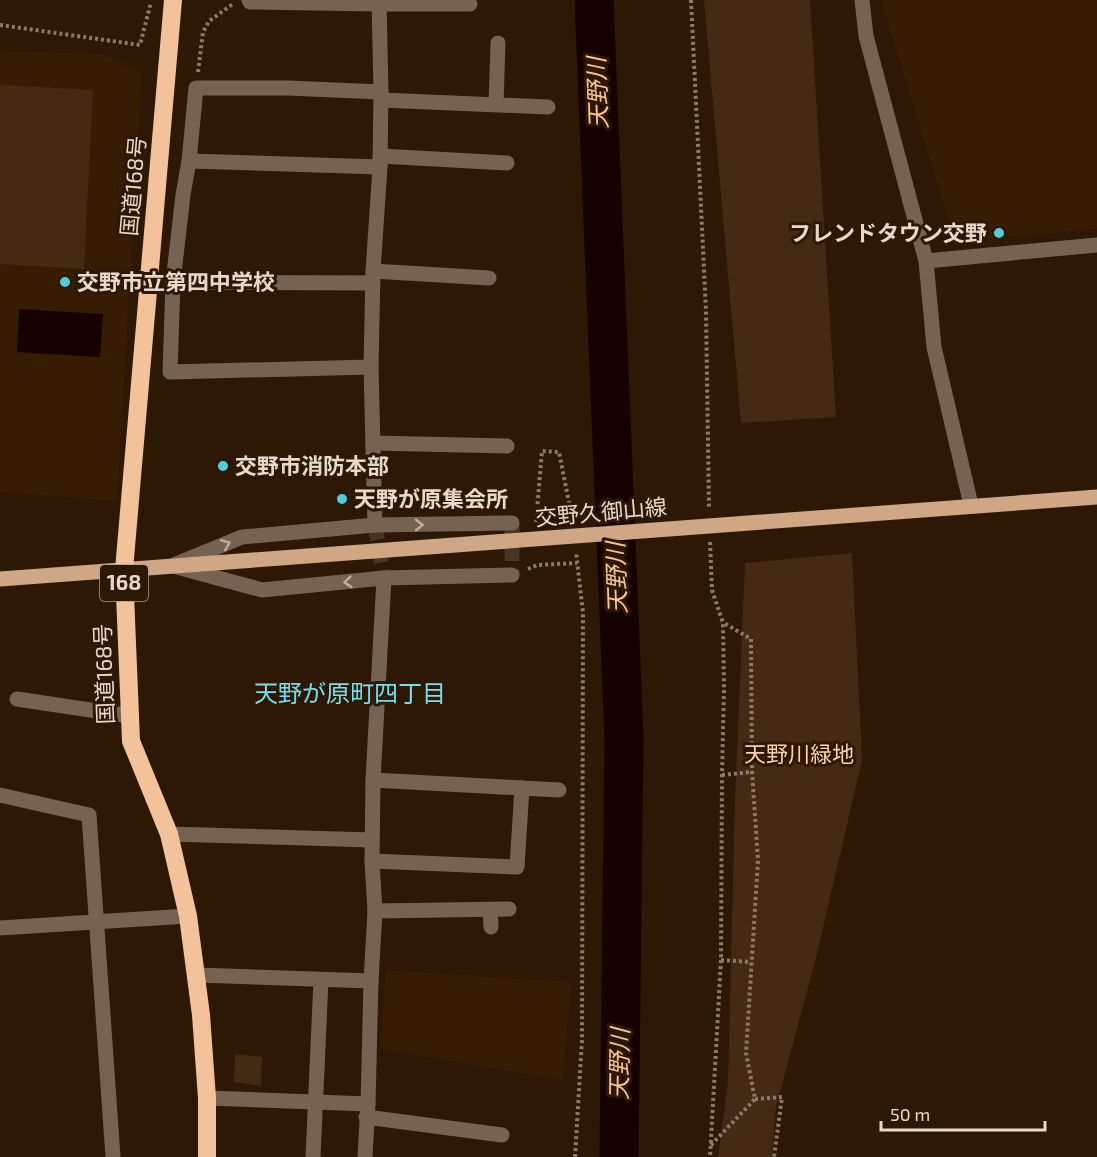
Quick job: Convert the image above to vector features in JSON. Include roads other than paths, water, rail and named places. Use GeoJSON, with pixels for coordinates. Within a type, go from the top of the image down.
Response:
{"type":"FeatureCollection","features":[{"type":"Feature","properties":{"kind":"highway","name":"国道168号"},"geometry":{"type":"LineString","coordinates":[[173,0],[123,570],[131,741],[169,834],[188,916],[201,1015],[207,1098],[207,1157]]}},
{"type":"Feature","properties":{"kind":"main road","name":"交野久御山線"},"geometry":{"type":"LineString","coordinates":[[0,579],[1097,497]]}},
{"type":"Feature","properties":{"kind":"street"},"geometry":{"type":"LineString","coordinates":[[249,0],[250,2],[470,3]]}},
{"type":"Feature","properties":{"kind":"street"},"geometry":{"type":"LineString","coordinates":[[862,0],[866,36],[926,261],[934,347],[971,505]]}},
{"type":"Feature","properties":{"kind":"street"},"geometry":{"type":"LineString","coordinates":[[375,525],[371,367],[373,277],[380,162],[379,2]]}},
{"type":"Feature","properties":{"kind":"street"},"geometry":{"type":"LineString","coordinates":[[496,104],[498,43]]}},
{"type":"Feature","properties":{"kind":"street"},"geometry":{"type":"LineString","coordinates":[[371,367],[170,372],[173,282],[196,88],[288,88],[548,107]]}},
{"type":"Feature","properties":{"kind":"street"},"geometry":{"type":"LineString","coordinates":[[189,161],[507,163]]}},
{"type":"Feature","properties":{"kind":"street"},"geometry":{"type":"LineString","coordinates":[[926,261],[1097,245]]}},
{"type":"Feature","properties":{"kind":"street"},"geometry":{"type":"LineString","coordinates":[[173,282],[373,277],[489,279]]}},
{"type":"Feature","properties":{"kind":"street"},"geometry":{"type":"LineString","coordinates":[[373,443],[507,446]]}},
{"type":"Feature","properties":{"kind":"street"},"geometry":{"type":"LineString","coordinates":[[171,566],[242,537],[375,525],[512,524]]}},
{"type":"Feature","properties":{"kind":"street"},"geometry":{"type":"LineString","coordinates":[[171,566],[262,590],[384,578],[512,575]]}},
{"type":"Feature","properties":{"kind":"street"},"geometry":{"type":"LineString","coordinates":[[365,1157],[375,911],[372,861],[373,780],[384,578]]}},
{"type":"Feature","properties":{"kind":"street"},"geometry":{"type":"LineString","coordinates":[[17,699],[130,716]]}},
{"type":"Feature","properties":{"kind":"street"},"geometry":{"type":"LineString","coordinates":[[373,780],[559,790]]}},
{"type":"Feature","properties":{"kind":"street"},"geometry":{"type":"LineString","coordinates":[[372,861],[517,867],[522,788]]}},
{"type":"Feature","properties":{"kind":"street"},"geometry":{"type":"LineString","coordinates":[[0,795],[89,815],[113,1157]]}},
{"type":"Feature","properties":{"kind":"street"},"geometry":{"type":"LineString","coordinates":[[169,834],[372,840]]}},
{"type":"Feature","properties":{"kind":"street"},"geometry":{"type":"LineString","coordinates":[[375,911],[509,909]]}},
{"type":"Feature","properties":{"kind":"street"},"geometry":{"type":"LineString","coordinates":[[490,910],[491,927]]}},
{"type":"Feature","properties":{"kind":"street"},"geometry":{"type":"LineString","coordinates":[[0,928],[188,916]]}},
{"type":"Feature","properties":{"kind":"street"},"geometry":{"type":"LineString","coordinates":[[196,975],[371,981]]}},
{"type":"Feature","properties":{"kind":"street"},"geometry":{"type":"LineString","coordinates":[[313,1157],[321,980]]}},
{"type":"Feature","properties":{"kind":"street"},"geometry":{"type":"LineString","coordinates":[[207,1098],[316,1102],[501,1135]]}},
{"type":"Feature","properties":{"kind":"waterway","name":"天野川"},"geometry":{"type":"LineString","coordinates":[[594,0],[624,738],[619,1157]]}},
{"type":"Feature","properties":{"kind":"tunnel"},"geometry":{"type":"LineString","coordinates":[[512,523],[512,575]]}},
{"type":"Feature","properties":{"kind":"tunnel"},"geometry":{"type":"LineString","coordinates":[[375,525],[384,578]]}},
{"type":"Feature","properties":{"kind":"place","name":"フレンドタウン交野"},"geometry":{"type":"Point","coordinates":[999,233]}},
{"type":"Feature","properties":{"kind":"place","name":"交野市立第四中学校"},"geometry":{"type":"Point","coordinates":[65,282]}},
{"type":"Feature","properties":{"kind":"place","name":"交野市消防本部"},"geometry":{"type":"Point","coordinates":[223,466]}},
{"type":"Feature","properties":{"kind":"place","name":"天野が原集会所"},"geometry":{"type":"Point","coordinates":[342,499]}},
{"type":"Feature","properties":{"kind":"district","name":"天野が原町四丁目"},"geometry":{"type":"Point","coordinates":[350,694]}},
{"type":"Feature","properties":{"kind":"park label","name":"天野川緑地"},"geometry":{"type":"Point","coordinates":[799,754]}}]}
